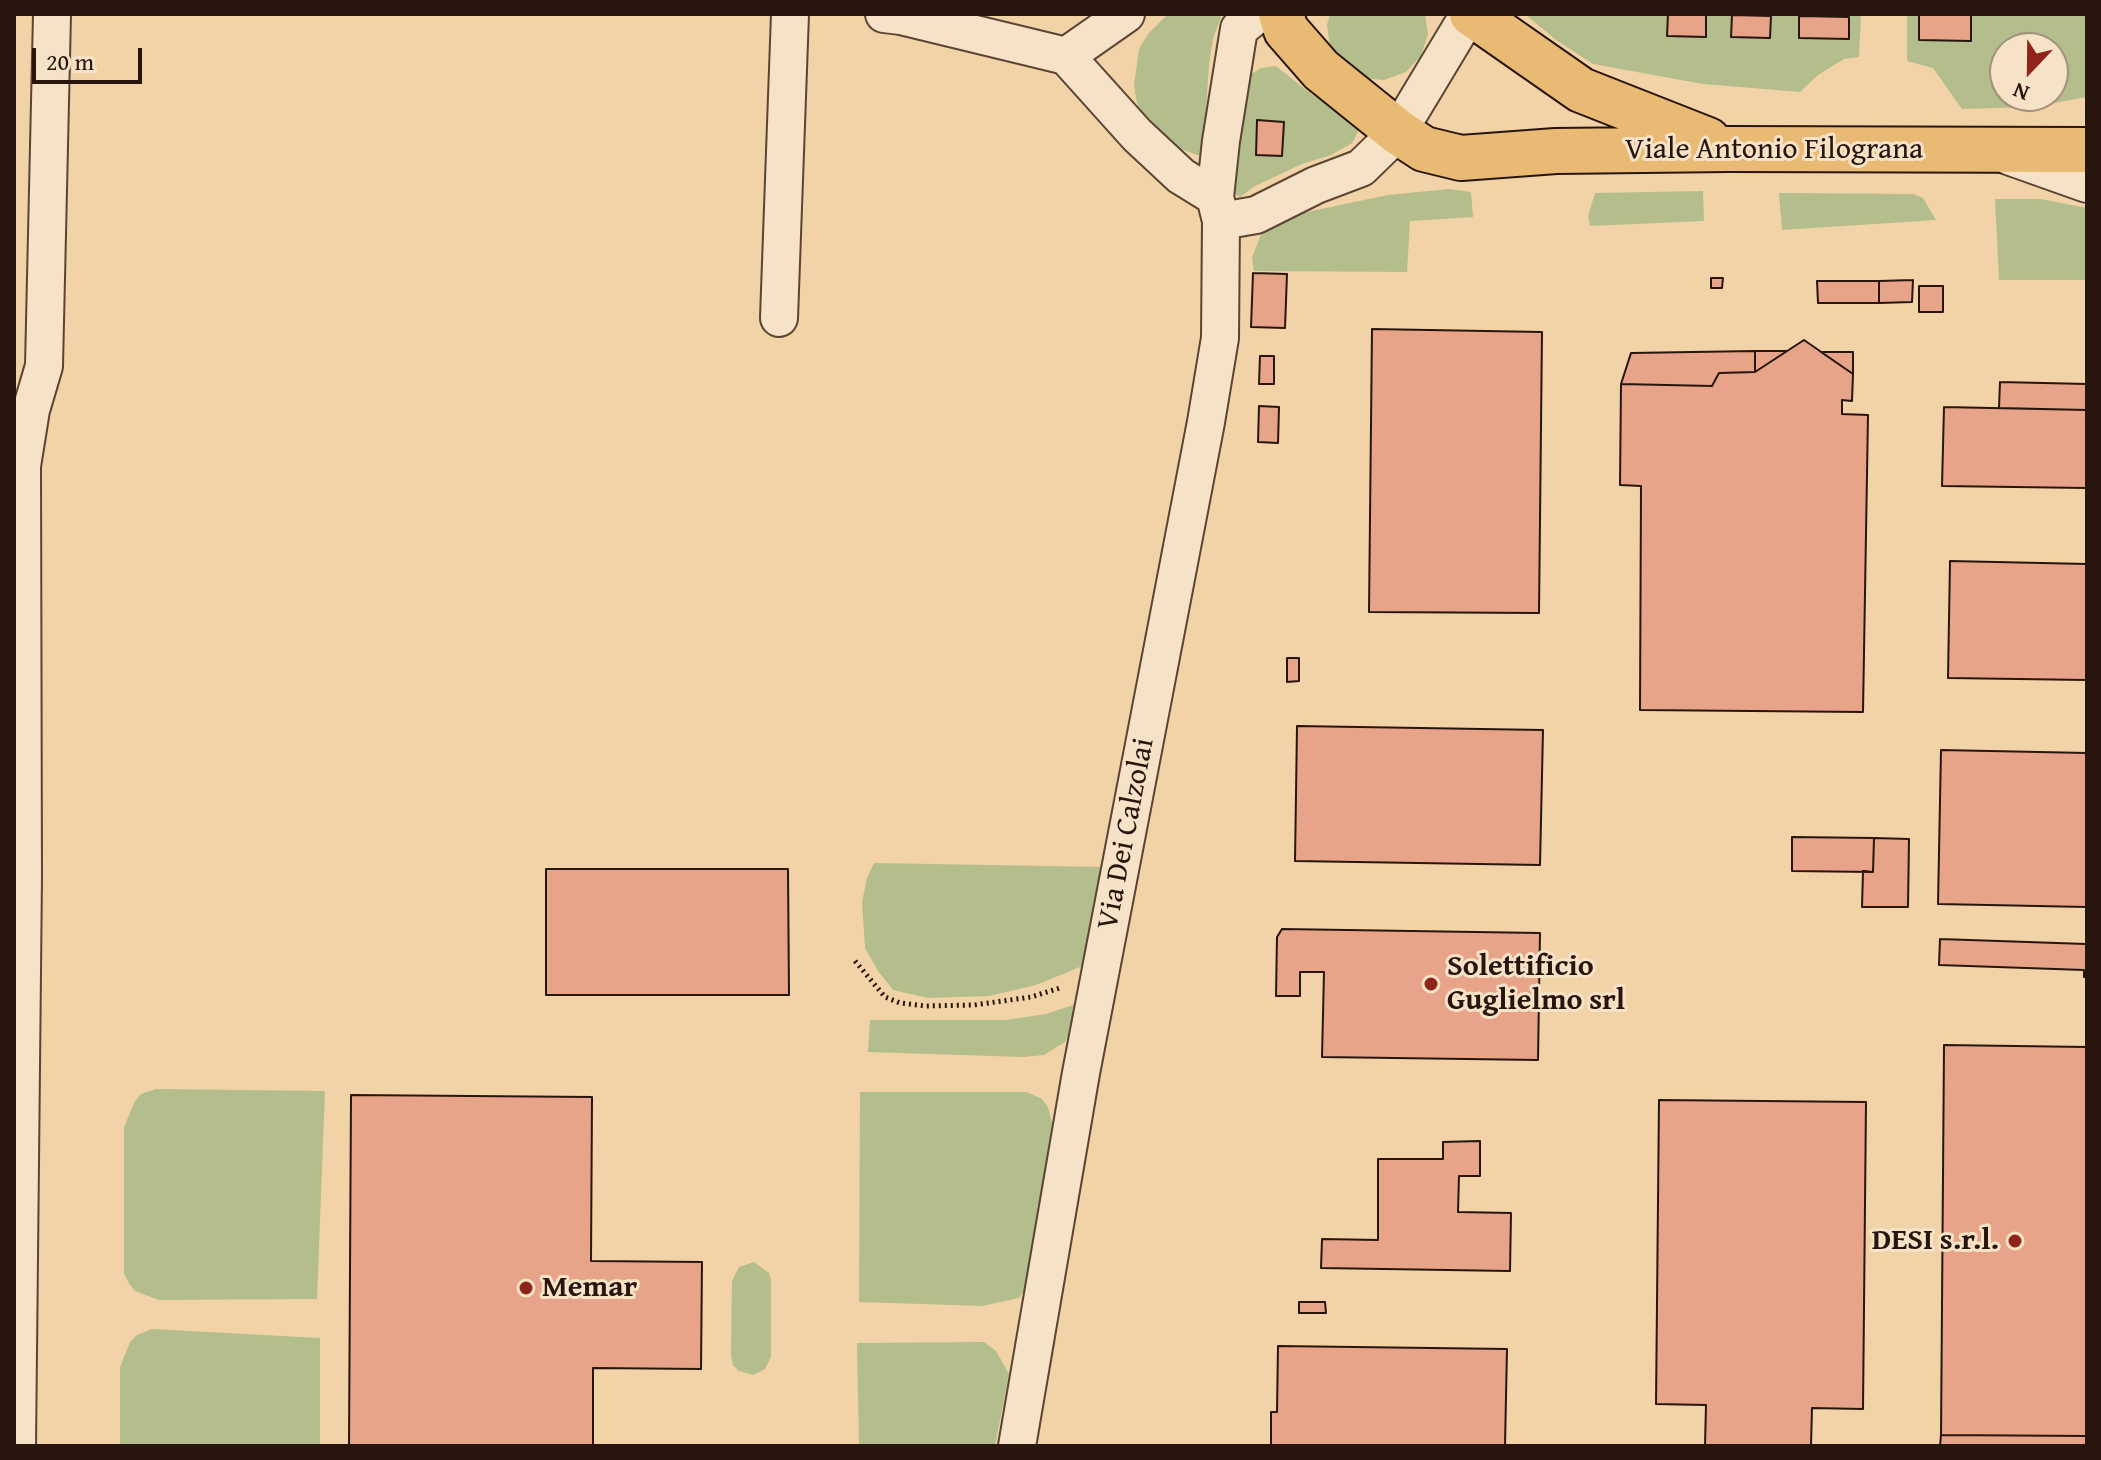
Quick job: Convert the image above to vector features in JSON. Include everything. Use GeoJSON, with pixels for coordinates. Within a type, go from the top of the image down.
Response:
{"type":"FeatureCollection","features":[{"type":"Feature","properties":{"kind":"main road","name":"Viale Antonio Filograna"},"geometry":{"type":"LineString","coordinates":[[1281,14],[1286,30],[1321,70],[1398,132],[1424,149],[1461,158],[1556,151],[2087,150]]}},
{"type":"Feature","properties":{"kind":"main road"},"geometry":{"type":"LineString","coordinates":[[1471,14],[1581,90],[1729,149]]}},
{"type":"Feature","properties":{"kind":"street"},"geometry":{"type":"LineString","coordinates":[[14,391],[32,372],[29,354],[52,14]]}},
{"type":"Feature","properties":{"kind":"street"},"geometry":{"type":"LineString","coordinates":[[779,318],[790,14]]}},
{"type":"Feature","properties":{"kind":"street"},"geometry":{"type":"LineString","coordinates":[[884,14],[1066,56],[1137,135],[1218,209],[1256,215],[1316,185],[1361,168],[1398,132],[1471,14]]}},
{"type":"Feature","properties":{"kind":"street"},"geometry":{"type":"LineString","coordinates":[[1066,56],[1126,14]]}},
{"type":"Feature","properties":{"kind":"street","name":"Via Dei Calzolai"},"geometry":{"type":"LineString","coordinates":[[1017,1446],[1099,977],[1211,394],[1220,338],[1218,209],[1221,141],[1239,29],[1258,14]]}},
{"type":"Feature","properties":{"kind":"street"},"geometry":{"type":"LineString","coordinates":[[1991,151],[2087,131]]}},
{"type":"Feature","properties":{"kind":"street"},"geometry":{"type":"LineString","coordinates":[[1991,151],[2087,184]]}},
{"type":"Feature","properties":{"kind":"street"},"geometry":{"type":"LineString","coordinates":[[17,1446],[18,457],[44,366],[29,354]]}},
{"type":"Feature","properties":{"kind":"path"},"geometry":{"type":"LineString","coordinates":[[855,961],[885,997],[900,1003],[926,1006],[974,1005],[1031,997],[1099,977]]}},
{"type":"Feature","properties":{"kind":"green space"},"geometry":{"type":"Polygon","coordinates":[[[1168,14],[1222,14],[1213,39],[1209,64],[1203,157],[1170,145],[1145,119],[1137,103],[1134,85],[1139,49],[1148,34],[1168,14]]]}},
{"type":"Feature","properties":{"kind":"green space"},"geometry":{"type":"Polygon","coordinates":[[[1330,14],[1425,14],[1428,34],[1421,56],[1406,72],[1384,80],[1362,78],[1342,66],[1330,47],[1327,25],[1330,14]]]}},
{"type":"Feature","properties":{"kind":"green space"},"geometry":{"type":"Polygon","coordinates":[[[1525,14],[1861,14],[1859,57],[1844,59],[1818,75],[1800,92],[1703,84],[1593,64],[1556,40],[1525,14]]]}},
{"type":"Feature","properties":{"kind":"green space"},"geometry":{"type":"Polygon","coordinates":[[[1907,14],[2087,14],[2087,97],[2069,100],[2069,32],[1989,32],[1989,108],[1962,109],[1933,68],[1907,61],[1907,14]]]}},
{"type":"Feature","properties":{"kind":"green space"},"geometry":{"type":"Polygon","coordinates":[[[1276,66],[1314,96],[1356,120],[1358,132],[1352,143],[1331,155],[1302,164],[1255,186],[1240,197],[1235,194],[1233,176],[1239,96],[1250,75],[1261,68],[1276,66]]]}},
{"type":"Feature","properties":{"kind":"green space"},"geometry":{"type":"Polygon","coordinates":[[[1449,189],[1471,192],[1473,217],[1410,221],[1407,272],[1254,271],[1252,258],[1261,234],[1302,213],[1388,195],[1449,189]]]}},
{"type":"Feature","properties":{"kind":"green space"},"geometry":{"type":"Polygon","coordinates":[[[1703,191],[1704,221],[1590,226],[1588,216],[1595,193],[1703,191]]]}},
{"type":"Feature","properties":{"kind":"green space"},"geometry":{"type":"Polygon","coordinates":[[[1779,193],[1913,194],[1923,198],[1936,220],[1782,230],[1779,193]]]}},
{"type":"Feature","properties":{"kind":"green space"},"geometry":{"type":"Polygon","coordinates":[[[1995,199],[2041,199],[2087,208],[2087,280],[1999,280],[1995,199]]]}},
{"type":"Feature","properties":{"kind":"green space"},"geometry":{"type":"Polygon","coordinates":[[[874,863],[1104,867],[1085,965],[1036,985],[989,996],[928,998],[893,990],[865,948],[862,902],[874,863]]]}},
{"type":"Feature","properties":{"kind":"green space"},"geometry":{"type":"Polygon","coordinates":[[[1076,1004],[1071,1030],[1065,1042],[1044,1055],[868,1052],[870,1020],[1006,1020],[1046,1014],[1076,1004]]]}},
{"type":"Feature","properties":{"kind":"green space"},"geometry":{"type":"Polygon","coordinates":[[[156,1089],[325,1091],[317,1299],[159,1300],[135,1291],[130,1285],[124,1274],[124,1127],[135,1101],[141,1094],[156,1089]]]}},
{"type":"Feature","properties":{"kind":"green space"},"geometry":{"type":"Polygon","coordinates":[[[860,1092],[1027,1092],[1042,1099],[1048,1107],[1052,1123],[1027,1286],[1019,1298],[982,1306],[859,1302],[860,1092]]]}},
{"type":"Feature","properties":{"kind":"green space"},"geometry":{"type":"Polygon","coordinates":[[[754,1262],[769,1273],[771,1280],[771,1357],[765,1369],[753,1375],[739,1371],[733,1365],[731,1356],[732,1281],[739,1267],[754,1262]]]}},
{"type":"Feature","properties":{"kind":"green space"},"geometry":{"type":"Polygon","coordinates":[[[152,1329],[320,1338],[320,1446],[120,1446],[120,1367],[130,1342],[137,1335],[152,1329]]]}},
{"type":"Feature","properties":{"kind":"green space"},"geometry":{"type":"Polygon","coordinates":[[[984,1342],[996,1351],[1009,1374],[995,1446],[859,1446],[857,1343],[984,1342]]]}},
{"type":"Feature","properties":{"kind":"building"},"geometry":{"type":"Polygon","coordinates":[[[1668,14],[1706,15],[1706,37],[1667,36],[1668,14]]]}},
{"type":"Feature","properties":{"kind":"building"},"geometry":{"type":"Polygon","coordinates":[[[1919,14],[1971,14],[1971,41],[1919,40],[1919,14]]]}},
{"type":"Feature","properties":{"kind":"building"},"geometry":{"type":"Polygon","coordinates":[[[1732,15],[1771,16],[1770,38],[1731,37],[1732,15]]]}},
{"type":"Feature","properties":{"kind":"building"},"geometry":{"type":"Polygon","coordinates":[[[1799,16],[1849,17],[1849,39],[1799,38],[1799,16]]]}},
{"type":"Feature","properties":{"kind":"building"},"geometry":{"type":"Polygon","coordinates":[[[1257,120],[1284,122],[1282,156],[1256,155],[1257,120]]]}},
{"type":"Feature","properties":{"kind":"building"},"geometry":{"type":"Polygon","coordinates":[[[1253,273],[1287,274],[1285,328],[1251,327],[1253,273]]]}},
{"type":"Feature","properties":{"kind":"building"},"geometry":{"type":"Polygon","coordinates":[[[1711,278],[1723,278],[1722,288],[1711,288],[1711,278]]]}},
{"type":"Feature","properties":{"kind":"building"},"geometry":{"type":"Polygon","coordinates":[[[1913,280],[1912,302],[1879,303],[1879,281],[1913,280]]]}},
{"type":"Feature","properties":{"kind":"building"},"geometry":{"type":"Polygon","coordinates":[[[1817,281],[1879,281],[1879,303],[1818,303],[1817,281]]]}},
{"type":"Feature","properties":{"kind":"building"},"geometry":{"type":"Polygon","coordinates":[[[1919,286],[1943,286],[1943,312],[1919,312],[1919,286]]]}},
{"type":"Feature","properties":{"kind":"building"},"geometry":{"type":"Polygon","coordinates":[[[1372,329],[1542,332],[1539,613],[1369,612],[1372,329]]]}},
{"type":"Feature","properties":{"kind":"building"},"geometry":{"type":"Polygon","coordinates":[[[1804,340],[1853,374],[1852,401],[1842,400],[1842,414],[1868,415],[1863,712],[1640,710],[1641,486],[1620,485],[1621,384],[1712,386],[1719,373],[1755,372],[1804,340]]]}},
{"type":"Feature","properties":{"kind":"building"},"geometry":{"type":"Polygon","coordinates":[[[1755,351],[1787,351],[1755,372],[1755,351]]]}},
{"type":"Feature","properties":{"kind":"building"},"geometry":{"type":"Polygon","coordinates":[[[1755,351],[1755,372],[1719,373],[1712,386],[1621,384],[1631,353],[1755,351]]]}},
{"type":"Feature","properties":{"kind":"building"},"geometry":{"type":"Polygon","coordinates":[[[1821,352],[1853,352],[1853,374],[1821,352]]]}},
{"type":"Feature","properties":{"kind":"building"},"geometry":{"type":"Polygon","coordinates":[[[1260,356],[1274,356],[1274,384],[1259,384],[1260,356]]]}},
{"type":"Feature","properties":{"kind":"building"},"geometry":{"type":"Polygon","coordinates":[[[2000,382],[2087,384],[2087,410],[1999,408],[2000,382]]]}},
{"type":"Feature","properties":{"kind":"building"},"geometry":{"type":"Polygon","coordinates":[[[1259,406],[1279,407],[1278,443],[1258,442],[1259,406]]]}},
{"type":"Feature","properties":{"kind":"building"},"geometry":{"type":"Polygon","coordinates":[[[1944,407],[2087,410],[2087,488],[1942,486],[1944,407]]]}},
{"type":"Feature","properties":{"kind":"building"},"geometry":{"type":"Polygon","coordinates":[[[1950,561],[2087,564],[2087,680],[1948,678],[1950,561]]]}},
{"type":"Feature","properties":{"kind":"building"},"geometry":{"type":"Polygon","coordinates":[[[1287,658],[1299,658],[1299,681],[1287,682],[1287,658]]]}},
{"type":"Feature","properties":{"kind":"building"},"geometry":{"type":"Polygon","coordinates":[[[1297,726],[1543,730],[1540,865],[1295,861],[1297,726]]]}},
{"type":"Feature","properties":{"kind":"building"},"geometry":{"type":"Polygon","coordinates":[[[1941,750],[2087,753],[2087,907],[1938,904],[1941,750]]]}},
{"type":"Feature","properties":{"kind":"building"},"geometry":{"type":"Polygon","coordinates":[[[1792,837],[1874,838],[1873,872],[1792,871],[1792,837]]]}},
{"type":"Feature","properties":{"kind":"building"},"geometry":{"type":"Polygon","coordinates":[[[1874,838],[1909,839],[1908,907],[1862,907],[1863,871],[1873,872],[1874,838]]]}},
{"type":"Feature","properties":{"kind":"building"},"geometry":{"type":"Polygon","coordinates":[[[546,869],[788,869],[789,995],[546,995],[546,869]]]}},
{"type":"Feature","properties":{"kind":"building","name":"Solettificio Guglielmo srl"},"geometry":{"type":"Polygon","coordinates":[[[1282,929],[1540,933],[1538,1060],[1322,1057],[1324,972],[1300,972],[1300,996],[1276,996],[1277,937],[1282,929]]]}},
{"type":"Feature","properties":{"kind":"building"},"geometry":{"type":"Polygon","coordinates":[[[1940,939],[2086,944],[2087,977],[2084,977],[2084,970],[1939,965],[1940,939]]]}},
{"type":"Feature","properties":{"kind":"building","name":"DESI s.r.l."},"geometry":{"type":"Polygon","coordinates":[[[1944,1045],[2087,1047],[2087,1436],[1941,1435],[1944,1045]]]}},
{"type":"Feature","properties":{"kind":"building","name":"Memar"},"geometry":{"type":"Polygon","coordinates":[[[351,1095],[592,1097],[591,1261],[702,1262],[701,1369],[593,1368],[593,1446],[349,1446],[351,1095]]]}},
{"type":"Feature","properties":{"kind":"building"},"geometry":{"type":"Polygon","coordinates":[[[1659,1100],[1866,1102],[1863,1409],[1812,1408],[1811,1446],[1705,1446],[1706,1405],[1656,1404],[1659,1100]]]}},
{"type":"Feature","properties":{"kind":"building"},"geometry":{"type":"Polygon","coordinates":[[[1480,1141],[1480,1176],[1459,1176],[1458,1212],[1511,1213],[1510,1271],[1321,1268],[1322,1239],[1378,1240],[1378,1159],[1443,1159],[1443,1142],[1480,1141]]]}},
{"type":"Feature","properties":{"kind":"building"},"geometry":{"type":"Polygon","coordinates":[[[1299,1302],[1325,1302],[1326,1313],[1299,1313],[1299,1302]]]}},
{"type":"Feature","properties":{"kind":"building"},"geometry":{"type":"Polygon","coordinates":[[[1278,1346],[1507,1349],[1505,1446],[1271,1446],[1271,1412],[1277,1412],[1278,1346]]]}},
{"type":"Feature","properties":{"kind":"building"},"geometry":{"type":"Polygon","coordinates":[[[1941,1435],[2087,1436],[2087,1446],[1940,1446],[1941,1435]]]}},
{"type":"Feature","properties":{"kind":"place","name":"Solettificio Guglielmo srl"},"geometry":{"type":"Point","coordinates":[1431,984]}},
{"type":"Feature","properties":{"kind":"place","name":"DESI s.r.l."},"geometry":{"type":"Point","coordinates":[2015,1241]}},
{"type":"Feature","properties":{"kind":"place","name":"Memar"},"geometry":{"type":"Point","coordinates":[526,1288]}}]}
